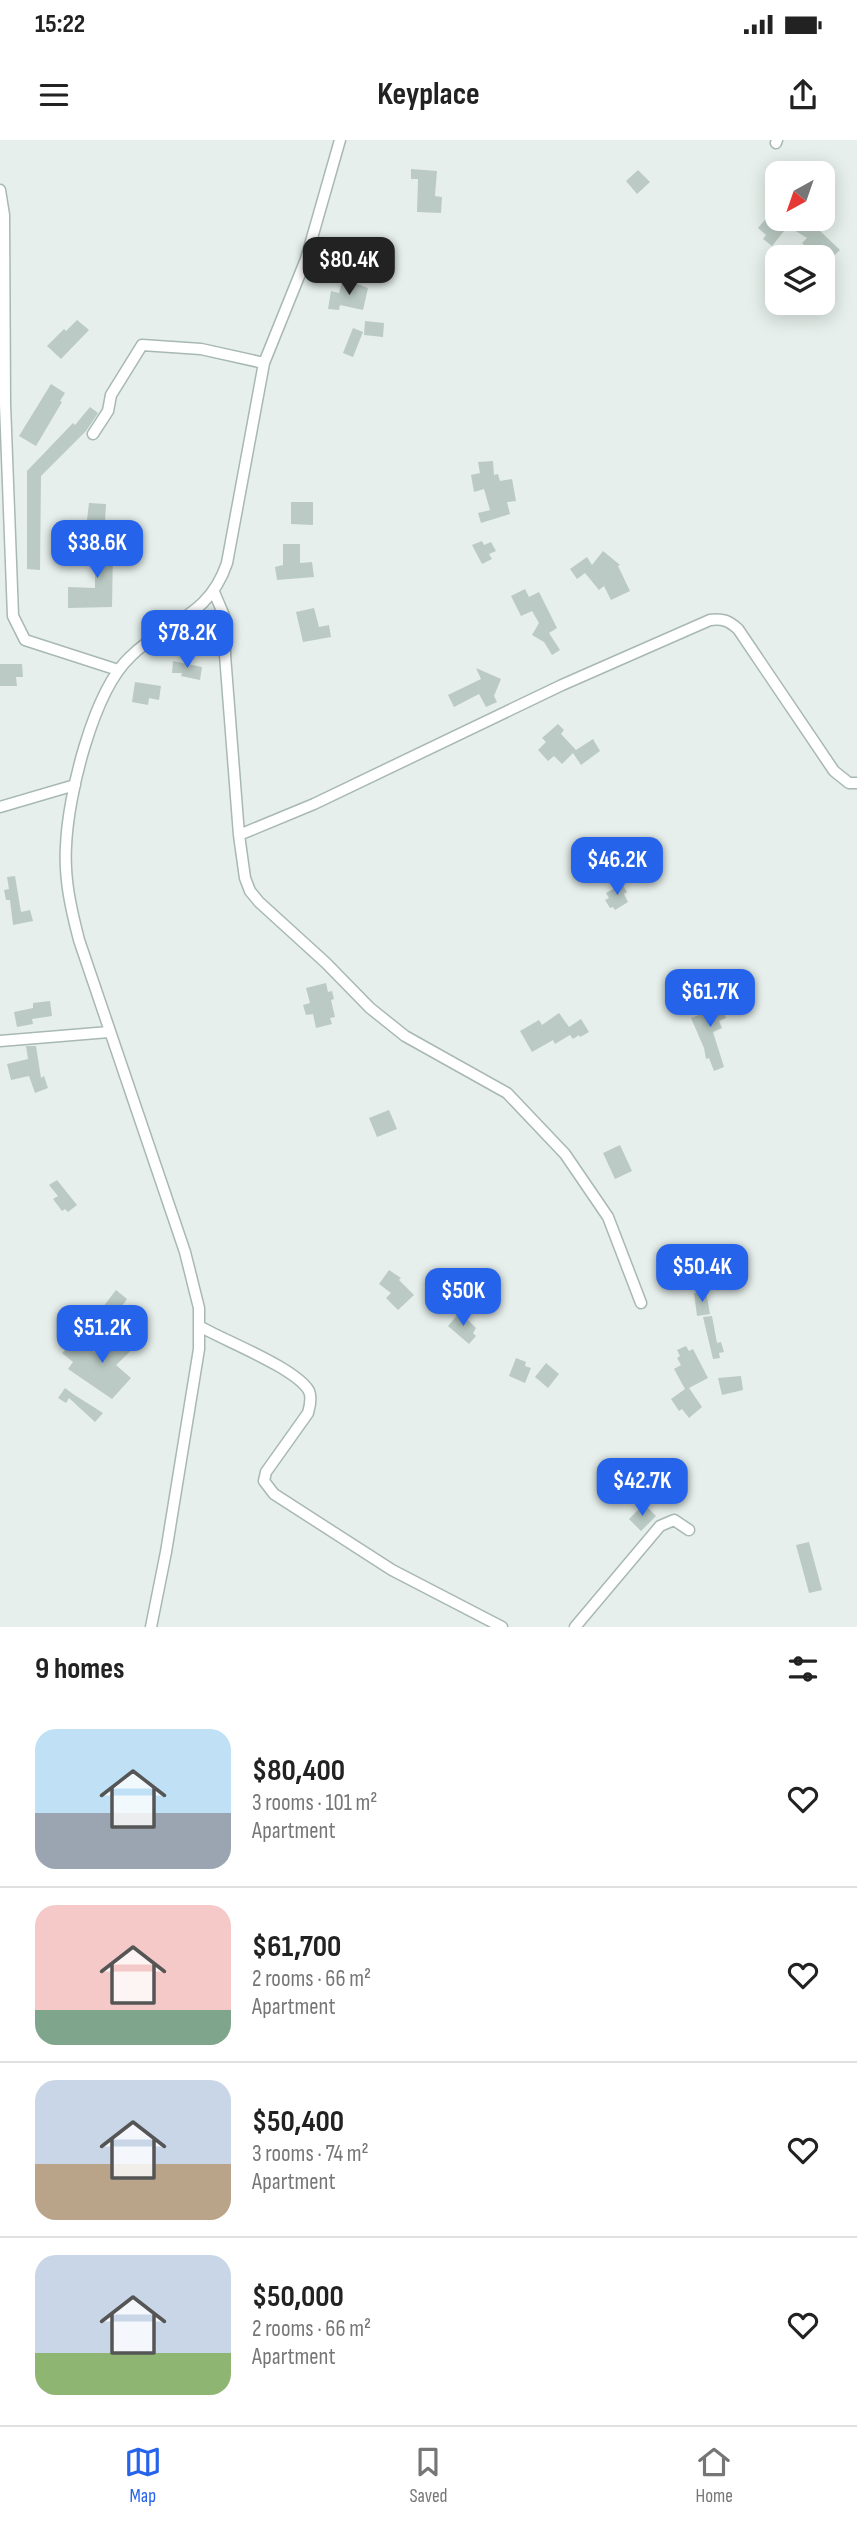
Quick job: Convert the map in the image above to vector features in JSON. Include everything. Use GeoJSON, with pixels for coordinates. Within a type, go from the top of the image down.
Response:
{"type":"FeatureCollection","features":[{"type":"Feature","properties":{"kind":"street"},"geometry":{"type":"LineString","coordinates":[[151,1627],[199,1349],[199,1308],[185,1252],[79,940],[67,892],[66,845],[75,785],[98,708],[118,670],[149,641],[197,610],[222,579],[264,363],[306,259],[340,140]]}},
{"type":"Feature","properties":{"kind":"street"},"geometry":{"type":"LineString","coordinates":[[0,190],[4,215],[5,404],[13,616],[25,640],[118,670]]}},
{"type":"Feature","properties":{"kind":"street"},"geometry":{"type":"LineString","coordinates":[[93,434],[108,411],[111,395],[142,345],[201,349],[264,363]]}},
{"type":"Feature","properties":{"kind":"street"},"geometry":{"type":"LineString","coordinates":[[214,592],[225,618],[225,655],[239,835],[245,878],[250,891],[370,1008],[405,1037],[507,1093],[565,1154],[608,1217],[641,1303]]}},
{"type":"Feature","properties":{"kind":"street"},"geometry":{"type":"LineString","coordinates":[[239,835],[314,804],[562,685],[719,618],[729,621],[738,629],[834,771],[849,783],[857,783]]}},
{"type":"Feature","properties":{"kind":"street"},"geometry":{"type":"LineString","coordinates":[[0,807],[75,785]]}},
{"type":"Feature","properties":{"kind":"street"},"geometry":{"type":"LineString","coordinates":[[0,1041],[109,1032]]}},
{"type":"Feature","properties":{"kind":"street"},"geometry":{"type":"LineString","coordinates":[[199,1325],[273,1364],[309,1391],[311,1402],[308,1413],[266,1472],[264,1480],[274,1494],[392,1570],[502,1627]]}},
{"type":"Feature","properties":{"kind":"street"},"geometry":{"type":"LineString","coordinates":[[575,1627],[660,1527],[674,1520],[689,1530]]}},
{"type":"Feature","properties":{"kind":"building"},"geometry":{"type":"Polygon","coordinates":[[[411,169],[437,171],[435,196],[442,197],[441,213],[417,212],[418,179],[411,179],[411,169]]]}},
{"type":"Feature","properties":{"kind":"building"},"geometry":{"type":"Polygon","coordinates":[[[638,170],[650,182],[637,194],[626,181],[638,170]]]}},
{"type":"Feature","properties":{"kind":"building"},"geometry":{"type":"Polygon","coordinates":[[[765,220],[765,231],[784,231],[771,245],[763,239],[766,235],[758,228],[765,220]]]}},
{"type":"Feature","properties":{"kind":"building"},"geometry":{"type":"Polygon","coordinates":[[[796,231],[820,231],[835,245],[804,245],[802,243],[807,238],[796,231]]]}},
{"type":"Feature","properties":{"kind":"building"},"geometry":{"type":"Polygon","coordinates":[[[349,281],[368,288],[363,310],[340,305],[339,310],[328,309],[331,291],[339,293],[342,282],[348,284],[349,281]]]}},
{"type":"Feature","properties":{"kind":"building"},"geometry":{"type":"Polygon","coordinates":[[[77,320],[89,330],[61,359],[47,346],[77,320]]]}},
{"type":"Feature","properties":{"kind":"building"},"geometry":{"type":"Polygon","coordinates":[[[365,321],[384,323],[383,337],[364,335],[365,321]]]}},
{"type":"Feature","properties":{"kind":"building"},"geometry":{"type":"Polygon","coordinates":[[[353,328],[363,332],[353,357],[343,353],[353,328]]]}},
{"type":"Feature","properties":{"kind":"building"},"geometry":{"type":"Polygon","coordinates":[[[51,384],[65,393],[36,446],[19,436],[51,384]]]}},
{"type":"Feature","properties":{"kind":"building"},"geometry":{"type":"Polygon","coordinates":[[[90,407],[98,413],[86,431],[41,476],[40,570],[27,569],[27,471],[90,407]]]}},
{"type":"Feature","properties":{"kind":"building"},"geometry":{"type":"Polygon","coordinates":[[[493,461],[494,475],[498,474],[500,481],[512,479],[516,501],[507,502],[510,514],[481,523],[478,513],[490,510],[484,489],[474,492],[471,475],[480,473],[478,462],[493,461]]]}},
{"type":"Feature","properties":{"kind":"building"},"geometry":{"type":"Polygon","coordinates":[[[291,502],[313,502],[313,525],[291,524],[291,502]]]}},
{"type":"Feature","properties":{"kind":"building"},"geometry":{"type":"Polygon","coordinates":[[[89,503],[106,504],[105,522],[87,520],[89,503]]]}},
{"type":"Feature","properties":{"kind":"building"},"geometry":{"type":"Polygon","coordinates":[[[99,532],[110,532],[110,549],[113,549],[112,607],[68,608],[68,587],[95,588],[95,549],[100,549],[99,532]]]}},
{"type":"Feature","properties":{"kind":"building"},"geometry":{"type":"Polygon","coordinates":[[[482,541],[484,545],[491,542],[496,551],[489,554],[492,559],[482,564],[472,545],[482,541]]]}},
{"type":"Feature","properties":{"kind":"building"},"geometry":{"type":"Polygon","coordinates":[[[283,544],[300,544],[300,563],[312,562],[314,577],[277,580],[275,567],[283,565],[283,544]]]}},
{"type":"Feature","properties":{"kind":"building"},"geometry":{"type":"Polygon","coordinates":[[[603,551],[620,565],[618,566],[630,591],[611,600],[604,586],[599,590],[585,573],[577,579],[570,569],[587,557],[592,565],[603,551]]]}},
{"type":"Feature","properties":{"kind":"building"},"geometry":{"type":"Polygon","coordinates":[[[525,589],[529,597],[539,592],[557,628],[549,633],[560,650],[552,655],[544,642],[532,635],[539,623],[532,611],[521,616],[511,596],[525,589]]]}},
{"type":"Feature","properties":{"kind":"building"},"geometry":{"type":"Polygon","coordinates":[[[314,608],[319,627],[329,625],[331,637],[303,642],[296,612],[314,608]]]}},
{"type":"Feature","properties":{"kind":"building"},"geometry":{"type":"Polygon","coordinates":[[[173,661],[202,667],[200,680],[181,676],[182,673],[172,673],[173,661]]]}},
{"type":"Feature","properties":{"kind":"building"},"geometry":{"type":"Polygon","coordinates":[[[0,664],[22,664],[23,677],[16,677],[17,686],[0,686],[0,664]]]}},
{"type":"Feature","properties":{"kind":"building"},"geometry":{"type":"Polygon","coordinates":[[[476,668],[501,679],[494,696],[497,702],[486,707],[479,694],[454,707],[448,695],[481,679],[476,668]]]}},
{"type":"Feature","properties":{"kind":"building"},"geometry":{"type":"Polygon","coordinates":[[[135,682],[161,686],[159,700],[149,698],[148,705],[132,702],[135,682]]]}},
{"type":"Feature","properties":{"kind":"building"},"geometry":{"type":"Polygon","coordinates":[[[558,724],[564,730],[561,734],[576,750],[593,739],[600,751],[581,765],[573,753],[562,764],[554,756],[548,761],[538,750],[546,742],[542,738],[558,724]]]}},
{"type":"Feature","properties":{"kind":"building"},"geometry":{"type":"Polygon","coordinates":[[[15,876],[21,912],[30,910],[33,921],[13,925],[10,900],[6,900],[4,890],[9,889],[7,877],[15,876]]]}},
{"type":"Feature","properties":{"kind":"building"},"geometry":{"type":"Polygon","coordinates":[[[622,884],[627,892],[624,894],[628,902],[615,910],[610,908],[605,900],[609,898],[606,893],[622,884]]]}},
{"type":"Feature","properties":{"kind":"building"},"geometry":{"type":"Polygon","coordinates":[[[326,983],[328,992],[332,991],[335,1017],[330,1018],[332,1024],[316,1028],[313,1014],[306,1015],[303,1005],[310,1003],[306,988],[326,983]]]}},
{"type":"Feature","properties":{"kind":"building"},"geometry":{"type":"Polygon","coordinates":[[[717,996],[726,1018],[719,1021],[722,1028],[713,1032],[724,1067],[714,1071],[709,1058],[706,1059],[691,1018],[702,1014],[697,1005],[717,996]]]}},
{"type":"Feature","properties":{"kind":"building"},"geometry":{"type":"Polygon","coordinates":[[[50,1001],[52,1016],[32,1019],[33,1024],[17,1027],[14,1012],[33,1008],[33,1003],[50,1001]]]}},
{"type":"Feature","properties":{"kind":"building"},"geometry":{"type":"Polygon","coordinates":[[[559,1013],[569,1027],[581,1019],[589,1032],[573,1039],[570,1035],[555,1044],[553,1040],[532,1052],[520,1031],[539,1020],[542,1025],[559,1013]]]}},
{"type":"Feature","properties":{"kind":"building"},"geometry":{"type":"Polygon","coordinates":[[[26,1046],[36,1046],[41,1078],[44,1076],[48,1088],[35,1093],[29,1076],[11,1080],[7,1064],[28,1059],[26,1046]]]}},
{"type":"Feature","properties":{"kind":"building"},"geometry":{"type":"Polygon","coordinates":[[[389,1110],[397,1129],[377,1137],[369,1118],[389,1110]]]}},
{"type":"Feature","properties":{"kind":"building"},"geometry":{"type":"Polygon","coordinates":[[[620,1145],[632,1171],[615,1179],[603,1153],[620,1145]]]}},
{"type":"Feature","properties":{"kind":"building"},"geometry":{"type":"Polygon","coordinates":[[[57,1180],[77,1205],[68,1212],[65,1209],[62,1211],[53,1199],[58,1196],[49,1185],[57,1180]]]}},
{"type":"Feature","properties":{"kind":"building"},"geometry":{"type":"Polygon","coordinates":[[[389,1270],[401,1278],[399,1280],[414,1295],[398,1310],[386,1298],[391,1293],[379,1284],[389,1270]]]}},
{"type":"Feature","properties":{"kind":"building"},"geometry":{"type":"Polygon","coordinates":[[[116,1290],[127,1299],[122,1306],[128,1311],[113,1330],[96,1316],[116,1290]]]}},
{"type":"Feature","properties":{"kind":"building"},"geometry":{"type":"Polygon","coordinates":[[[706,1292],[710,1314],[697,1316],[694,1293],[706,1292]]]}},
{"type":"Feature","properties":{"kind":"building"},"geometry":{"type":"Polygon","coordinates":[[[460,1312],[476,1328],[473,1333],[476,1336],[469,1344],[448,1326],[460,1312]]]}},
{"type":"Feature","properties":{"kind":"building"},"geometry":{"type":"Polygon","coordinates":[[[712,1316],[717,1343],[721,1342],[724,1352],[719,1353],[720,1358],[713,1359],[703,1317],[712,1316]]]}},
{"type":"Feature","properties":{"kind":"building"},"geometry":{"type":"Polygon","coordinates":[[[124,1331],[137,1345],[116,1365],[131,1378],[112,1399],[68,1369],[73,1362],[62,1353],[72,1343],[80,1350],[84,1345],[99,1355],[124,1331]]]}},
{"type":"Feature","properties":{"kind":"building"},"geometry":{"type":"Polygon","coordinates":[[[686,1346],[689,1351],[693,1349],[708,1378],[689,1388],[702,1407],[689,1418],[682,1409],[679,1411],[671,1399],[685,1389],[674,1369],[681,1365],[677,1350],[686,1346]]]}},
{"type":"Feature","properties":{"kind":"building"},"geometry":{"type":"Polygon","coordinates":[[[516,1358],[526,1362],[525,1366],[531,1368],[525,1383],[509,1376],[516,1358]]]}},
{"type":"Feature","properties":{"kind":"building"},"geometry":{"type":"Polygon","coordinates":[[[546,1363],[559,1374],[548,1388],[535,1377],[546,1363]]]}},
{"type":"Feature","properties":{"kind":"building"},"geometry":{"type":"Polygon","coordinates":[[[741,1376],[743,1390],[722,1395],[718,1378],[741,1376]]]}},
{"type":"Feature","properties":{"kind":"building"},"geometry":{"type":"Polygon","coordinates":[[[65,1388],[103,1413],[95,1422],[69,1398],[66,1403],[58,1398],[65,1388]]]}},
{"type":"Feature","properties":{"kind":"building"},"geometry":{"type":"Polygon","coordinates":[[[640,1508],[644,1512],[648,1508],[656,1516],[641,1531],[629,1519],[640,1508]]]}},
{"type":"Feature","properties":{"kind":"building"},"geometry":{"type":"Polygon","coordinates":[[[809,1542],[822,1590],[809,1593],[796,1545],[809,1542]]]}}]}
